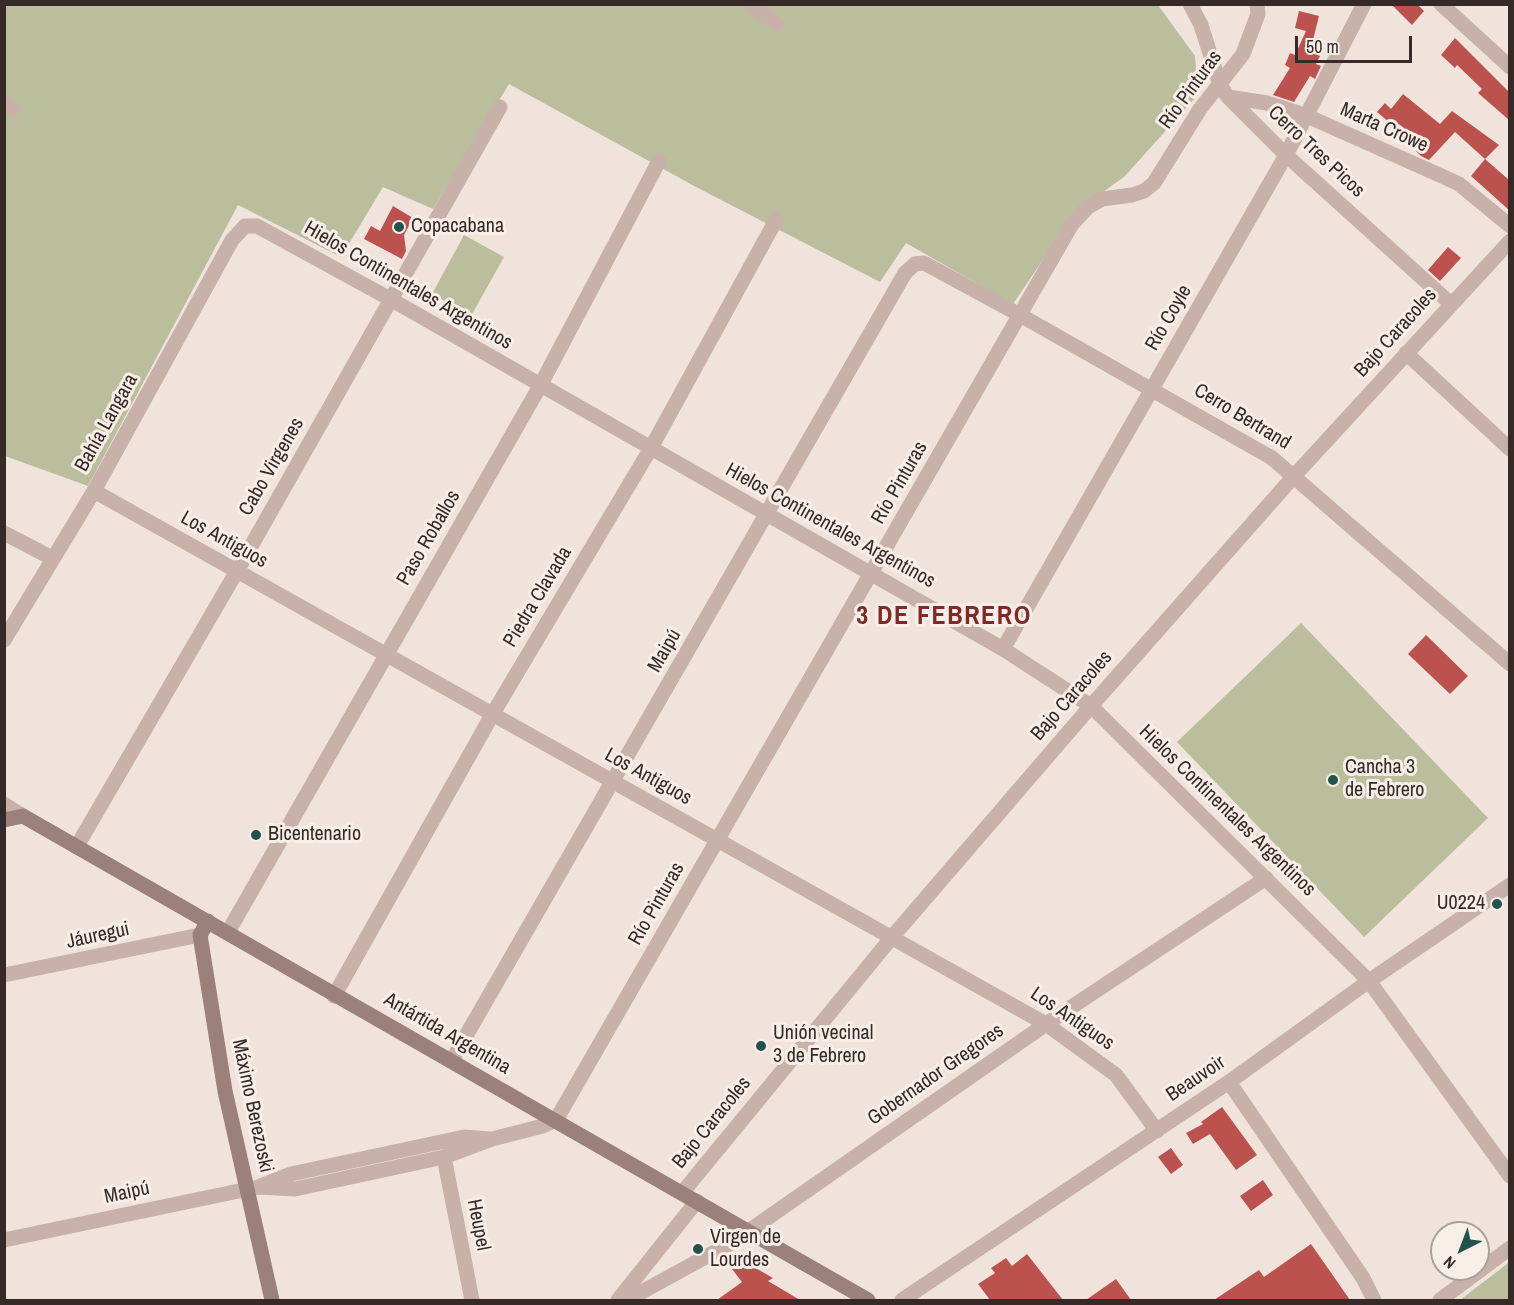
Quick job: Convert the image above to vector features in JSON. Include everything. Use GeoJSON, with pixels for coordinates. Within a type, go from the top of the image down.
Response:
{"type":"FeatureCollection","features":[{"type":"Feature","properties":{"kind":"street"},"geometry":{"type":"LineString","coordinates":[[749,4],[777,24]]}},
{"type":"Feature","properties":{"kind":"street","name":"Cerro Tres Picos"},"geometry":{"type":"LineString","coordinates":[[1190,4],[1201,25],[1224,91],[1286,155],[1451,304]]}},
{"type":"Feature","properties":{"kind":"street","name":"Río Pinturas"},"geometry":{"type":"LineString","coordinates":[[556,1120],[1072,224],[1088,207],[1102,199],[1132,195],[1144,191],[1154,183],[1200,109],[1224,91],[1243,54],[1258,14],[1257,4]]}},
{"type":"Feature","properties":{"kind":"street","name":"Río Coyle"},"geometry":{"type":"LineString","coordinates":[[1004,648],[1286,155],[1364,4]]}},
{"type":"Feature","properties":{"kind":"street"},"geometry":{"type":"LineString","coordinates":[[1441,4],[1509,67]]}},
{"type":"Feature","properties":{"kind":"street","name":"Marta Crowe"},"geometry":{"type":"LineString","coordinates":[[1224,91],[1307,116],[1459,184],[1509,226]]}},
{"type":"Feature","properties":{"kind":"street","name":"Cabo Virgenes"},"geometry":{"type":"LineString","coordinates":[[77,846],[237,571],[500,107]]}},
{"type":"Feature","properties":{"kind":"street","name":"Paso Roballos"},"geometry":{"type":"LineString","coordinates":[[228,932],[540,386],[659,161]]}},
{"type":"Feature","properties":{"kind":"street","name":"Piedra Clavada"},"geometry":{"type":"LineString","coordinates":[[334,996],[492,715],[651,448],[777,220]]}},
{"type":"Feature","properties":{"kind":"street","name":"Hielos Continentales Argentinos"},"geometry":{"type":"LineString","coordinates":[[245,226],[257,226],[392,300],[1004,648],[1090,706],[1369,981],[1509,1176]]}},
{"type":"Feature","properties":{"kind":"street","name":"Bahía Langara"},"geometry":{"type":"LineString","coordinates":[[4,640],[94,491],[232,240],[245,226]]}},
{"type":"Feature","properties":{"kind":"street","name":"Bajo Caracoles"},"geometry":{"type":"LineString","coordinates":[[682,1193],[893,936],[1090,706],[1509,241]]}},
{"type":"Feature","properties":{"kind":"street","name":"Cerro Bertrand"},"geometry":{"type":"LineString","coordinates":[[915,264],[924,264],[1020,315],[1272,458],[1509,664]]}},
{"type":"Feature","properties":{"kind":"street","name":"Maipú"},"geometry":{"type":"LineString","coordinates":[[452,1060],[905,273],[915,264]]}},
{"type":"Feature","properties":{"kind":"street"},"geometry":{"type":"LineString","coordinates":[[1406,353],[1509,449]]}},
{"type":"Feature","properties":{"kind":"street","name":"Los Antiguos"},"geometry":{"type":"LineString","coordinates":[[94,491],[492,715],[893,936],[1046,1024],[1116,1075],[1157,1131]]}},
{"type":"Feature","properties":{"kind":"street"},"geometry":{"type":"LineString","coordinates":[[4,533],[52,558]]}},
{"type":"Feature","properties":{"kind":"street","name":"Antártida Argentina"},"geometry":{"type":"LineString","coordinates":[[4,804],[228,932],[334,996],[452,1060],[868,1300]]}},
{"type":"Feature","properties":{"kind":"street"},"geometry":{"type":"LineString","coordinates":[[4,820],[23,816]]}},
{"type":"Feature","properties":{"kind":"street","name":"Gobernador Gregores"},"geometry":{"type":"LineString","coordinates":[[627,1300],[749,1231],[1046,1024],[1266,878]]}},
{"type":"Feature","properties":{"kind":"street","name":"Beauvoir"},"geometry":{"type":"LineString","coordinates":[[902,1300],[1229,1082],[1369,981],[1509,886]]}},
{"type":"Feature","properties":{"kind":"street"},"geometry":{"type":"LineString","coordinates":[[200,935],[208,921]]}},
{"type":"Feature","properties":{"kind":"street","name":"Jáuregui"},"geometry":{"type":"LineString","coordinates":[[4,975],[200,935]]}},
{"type":"Feature","properties":{"kind":"street","name":"Máximo Berezoski"},"geometry":{"type":"LineString","coordinates":[[200,935],[225,1091],[252,1188],[272,1300]]}},
{"type":"Feature","properties":{"kind":"street"},"geometry":{"type":"LineString","coordinates":[[1229,1082],[1363,1278],[1374,1300]]}},
{"type":"Feature","properties":{"kind":"street","name":"Maipú"},"geometry":{"type":"LineString","coordinates":[[252,1188],[295,1189],[444,1157],[492,1139],[543,1126],[556,1120]]}},
{"type":"Feature","properties":{"kind":"street","name":"Maipú"},"geometry":{"type":"LineString","coordinates":[[4,1240],[252,1188],[291,1174],[464,1137],[492,1139]]}},
{"type":"Feature","properties":{"kind":"street","name":"Heupel"},"geometry":{"type":"LineString","coordinates":[[444,1157],[472,1300]]}},
{"type":"Feature","properties":{"kind":"street"},"geometry":{"type":"LineString","coordinates":[[618,1300],[697,1201]]}},
{"type":"Feature","properties":{"kind":"street"},"geometry":{"type":"LineString","coordinates":[[1440,1300],[1509,1248]]}},
{"type":"Feature","properties":{"kind":"green space"},"geometry":{"type":"Polygon","coordinates":[[[4,5],[1158,5],[1195,56],[1198,95],[1124,177],[1076,211],[1013,304],[906,243],[880,282],[696,187],[509,84],[433,209],[383,187],[341,257],[238,205],[88,486],[5,456],[4,5]]]}},
{"type":"Feature","properties":{"kind":"green space"},"geometry":{"type":"Polygon","coordinates":[[[464,235],[504,257],[471,316],[432,294],[464,235]]]}},
{"type":"Feature","properties":{"kind":"green space","name":"Cancha 3 de Febrero"},"geometry":{"type":"Polygon","coordinates":[[[1301,623],[1488,818],[1364,937],[1177,742],[1301,623]]]}},
{"type":"Feature","properties":{"kind":"green space"},"geometry":{"type":"Polygon","coordinates":[[[1509,1262],[1509,1300],[1460,1300],[1485,1281],[1490,1281],[1490,1277],[1509,1262]]]}},
{"type":"Feature","properties":{"kind":"building"},"geometry":{"type":"Polygon","coordinates":[[[1391,4],[1417,4],[1424,11],[1412,25],[1391,4]]]}},
{"type":"Feature","properties":{"kind":"building"},"geometry":{"type":"Polygon","coordinates":[[[1299,11],[1319,16],[1310,52],[1320,56],[1316,64],[1321,66],[1315,79],[1310,76],[1294,102],[1273,95],[1290,68],[1285,65],[1290,53],[1295,55],[1306,31],[1295,28],[1299,11]]]}},
{"type":"Feature","properties":{"kind":"building"},"geometry":{"type":"Polygon","coordinates":[[[1455,38],[1509,92],[1509,120],[1478,93],[1482,89],[1457,65],[1455,68],[1441,55],[1455,38]]]}},
{"type":"Feature","properties":{"kind":"building"},"geometry":{"type":"Polygon","coordinates":[[[1403,94],[1440,124],[1452,111],[1499,145],[1485,159],[1455,132],[1429,160],[1421,156],[1416,151],[1422,144],[1399,124],[1396,128],[1377,112],[1385,103],[1391,109],[1403,94]]]}},
{"type":"Feature","properties":{"kind":"building"},"geometry":{"type":"Polygon","coordinates":[[[1485,159],[1509,180],[1509,210],[1471,176],[1485,159]]]}},
{"type":"Feature","properties":{"kind":"building"},"geometry":{"type":"Polygon","coordinates":[[[393,206],[413,218],[404,235],[406,251],[402,259],[364,239],[371,226],[380,231],[393,206]]]}},
{"type":"Feature","properties":{"kind":"building"},"geometry":{"type":"Polygon","coordinates":[[[1448,247],[1461,258],[1440,281],[1428,270],[1448,247]]]}},
{"type":"Feature","properties":{"kind":"building"},"geometry":{"type":"Polygon","coordinates":[[[1426,635],[1468,676],[1450,694],[1408,654],[1426,635]]]}},
{"type":"Feature","properties":{"kind":"building"},"geometry":{"type":"Polygon","coordinates":[[[1222,1107],[1257,1155],[1236,1170],[1210,1134],[1193,1144],[1186,1133],[1203,1124],[1201,1122],[1222,1107]]]}},
{"type":"Feature","properties":{"kind":"building"},"geometry":{"type":"Polygon","coordinates":[[[1171,1148],[1183,1165],[1171,1174],[1158,1157],[1171,1148]]]}},
{"type":"Feature","properties":{"kind":"building"},"geometry":{"type":"Polygon","coordinates":[[[1263,1180],[1273,1195],[1251,1211],[1240,1196],[1263,1180]]]}},
{"type":"Feature","properties":{"kind":"building"},"geometry":{"type":"Polygon","coordinates":[[[1311,1244],[1350,1300],[1214,1300],[1259,1270],[1264,1277],[1311,1244]]]}},
{"type":"Feature","properties":{"kind":"building"},"geometry":{"type":"Polygon","coordinates":[[[1027,1254],[1063,1300],[990,1300],[978,1284],[995,1273],[991,1268],[1006,1258],[1012,1266],[1027,1254]]]}},
{"type":"Feature","properties":{"kind":"building"},"geometry":{"type":"Polygon","coordinates":[[[745,1262],[773,1278],[768,1281],[800,1300],[717,1300],[742,1282],[732,1269],[745,1262]]]}},
{"type":"Feature","properties":{"kind":"building"},"geometry":{"type":"Polygon","coordinates":[[[1116,1279],[1131,1300],[1086,1300],[1116,1279]]]}},
{"type":"Feature","properties":{"kind":"place","name":"Copacabana"},"geometry":{"type":"Point","coordinates":[399,227]}},
{"type":"Feature","properties":{"kind":"place","name":"Cancha 3 de Febrero"},"geometry":{"type":"Point","coordinates":[1333,780]}},
{"type":"Feature","properties":{"kind":"place","name":"Bicentenario"},"geometry":{"type":"Point","coordinates":[256,835]}},
{"type":"Feature","properties":{"kind":"place","name":"U0224"},"geometry":{"type":"Point","coordinates":[1497,904]}},
{"type":"Feature","properties":{"kind":"place","name":"Unión vecinal 3 de Febrero"},"geometry":{"type":"Point","coordinates":[761,1046]}},
{"type":"Feature","properties":{"kind":"place","name":"Virgen de Lourdes"},"geometry":{"type":"Point","coordinates":[698,1249]}},
{"type":"Feature","properties":{"kind":"district","name":"3 DE FEBRERO"},"geometry":{"type":"Point","coordinates":[944,617]}}]}
